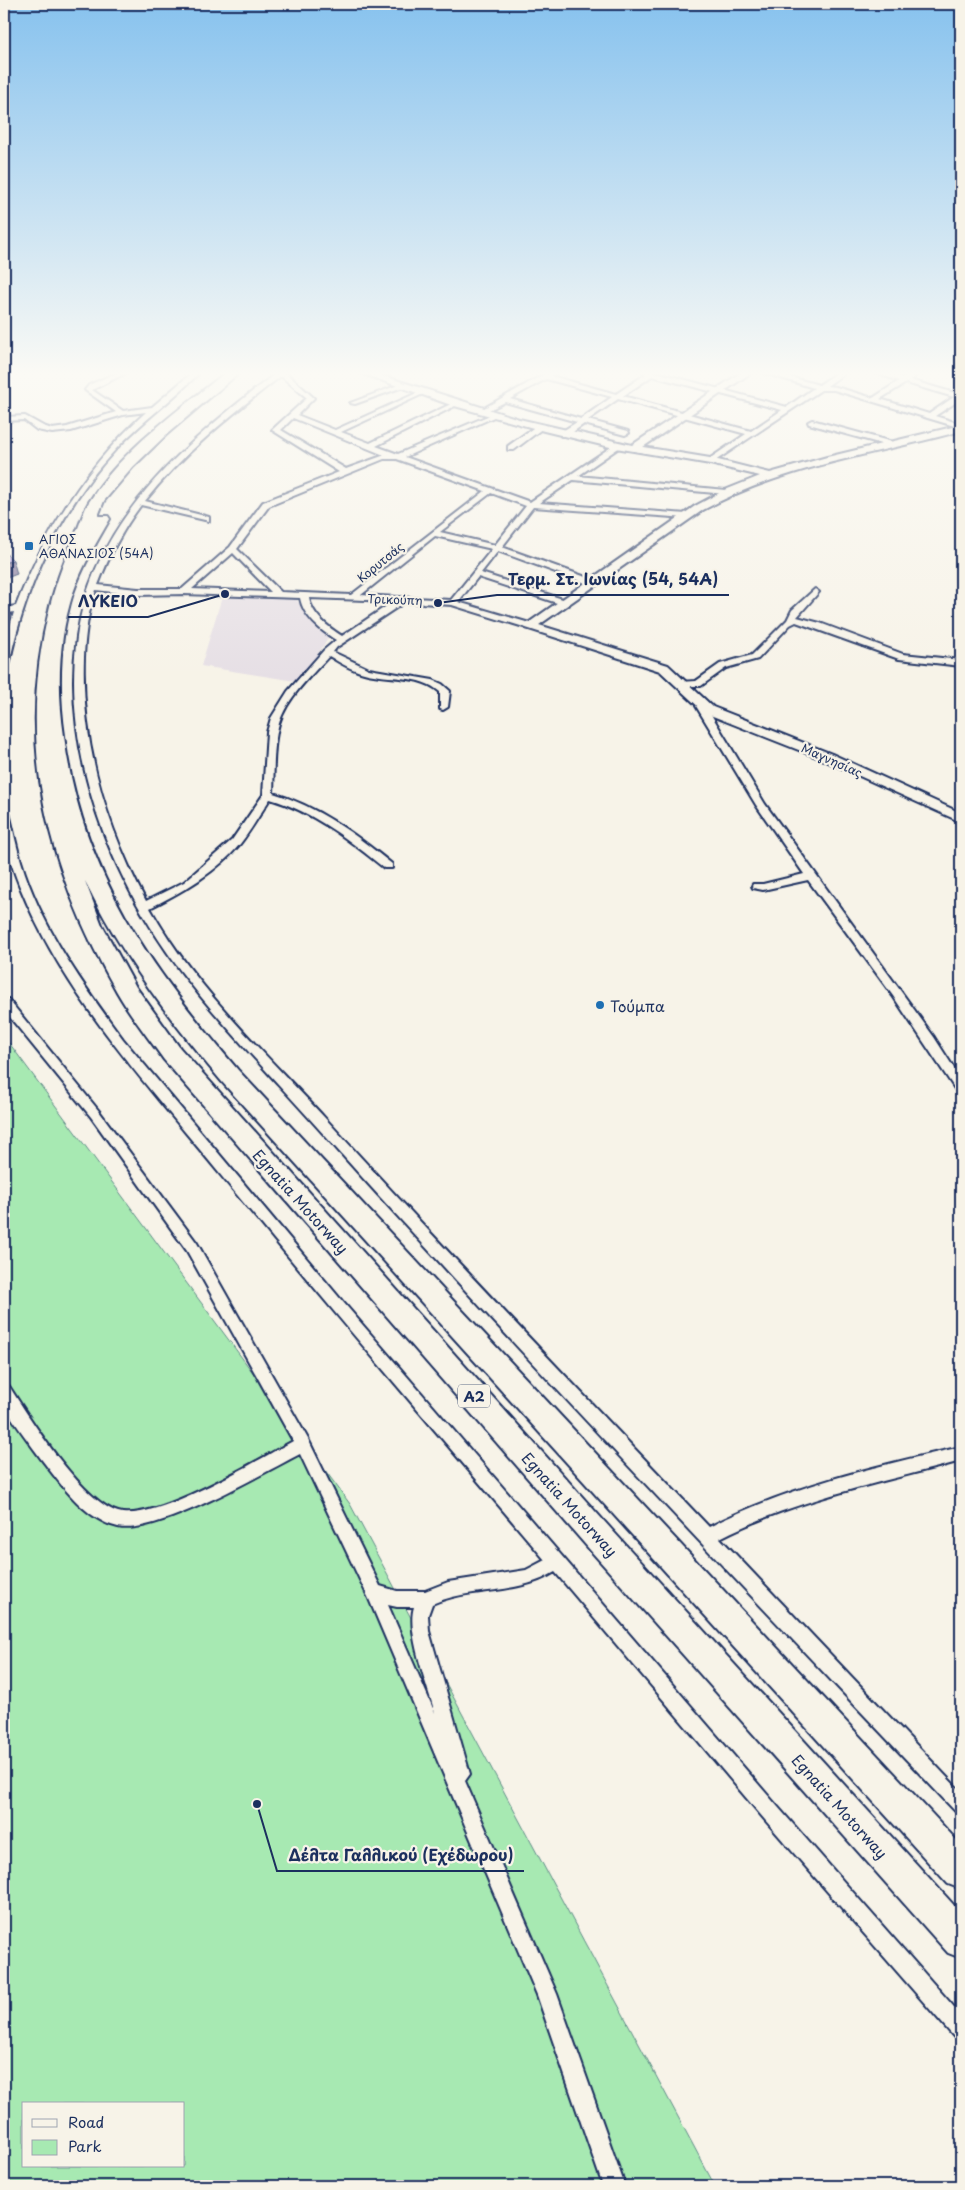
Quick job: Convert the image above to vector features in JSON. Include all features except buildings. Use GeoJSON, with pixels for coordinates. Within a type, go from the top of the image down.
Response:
{"type":"FeatureCollection","features":[{"type":"Feature","properties":{"kind":"highway"},"geometry":{"type":"LineString","coordinates":[[47,589],[68,545],[119,474]]}},
{"type":"Feature","properties":{"kind":"highway","name":"Α2"},"geometry":{"type":"LineString","coordinates":[[139,474],[115,500],[87,544],[72,576],[60,613],[50,693],[58,776],[67,812],[95,884],[148,974],[230,1076],[961,1871]]}},
{"type":"Feature","properties":{"kind":"highway","name":"Egnatia Motorway"},"geometry":{"type":"LineString","coordinates":[[40,815],[56,864],[82,920],[125,991],[172,1054],[595,1532],[961,1940]]}},
{"type":"Feature","properties":{"kind":"street"},"geometry":{"type":"LineString","coordinates":[[4,665],[20,608],[34,573],[82,485],[90,474]]}},
{"type":"Feature","properties":{"kind":"street"},"geometry":{"type":"LineString","coordinates":[[164,474],[138,502],[105,557],[93,587],[82,634],[78,698],[86,752],[104,817],[118,857],[143,907],[182,966],[240,1034],[410,1222],[961,1805]]}},
{"type":"Feature","properties":{"kind":"street"},"geometry":{"type":"LineString","coordinates":[[184,591],[233,549],[266,504],[340,474]]}},
{"type":"Feature","properties":{"kind":"street"},"geometry":{"type":"LineString","coordinates":[[447,474],[531,505],[687,516]]}},
{"type":"Feature","properties":{"kind":"street"},"geometry":{"type":"LineString","coordinates":[[452,603],[531,505],[574,474]]}},
{"type":"Feature","properties":{"kind":"street"},"geometry":{"type":"LineString","coordinates":[[763,474],[770,476]]}},
{"type":"Feature","properties":{"kind":"street"},"geometry":{"type":"LineString","coordinates":[[530,626],[562,613],[594,582],[687,516],[726,492],[777,474]]}},
{"type":"Feature","properties":{"kind":"street"},"geometry":{"type":"LineString","coordinates":[[570,477],[726,492]]}},
{"type":"Feature","properties":{"kind":"street","name":"Κορυτσάς"},"geometry":{"type":"LineString","coordinates":[[353,597],[492,490]]}},
{"type":"Feature","properties":{"kind":"street"},"geometry":{"type":"LineString","coordinates":[[138,502],[206,519]]}},
{"type":"Feature","properties":{"kind":"street"},"geometry":{"type":"LineString","coordinates":[[434,533],[497,548],[594,582]]}},
{"type":"Feature","properties":{"kind":"street"},"geometry":{"type":"LineString","coordinates":[[233,549],[280,595]]}},
{"type":"Feature","properties":{"kind":"street"},"geometry":{"type":"LineString","coordinates":[[476,574],[534,591],[562,613],[572,638]]}},
{"type":"Feature","properties":{"kind":"street","name":"Τρικούπη"},"geometry":{"type":"LineString","coordinates":[[93,587],[119,591],[304,595],[452,603],[653,662],[671,672],[701,706]]}},
{"type":"Feature","properties":{"kind":"street"},"geometry":{"type":"LineString","coordinates":[[683,684],[698,684],[722,666],[755,657],[791,620],[800,606],[815,592]]}},
{"type":"Feature","properties":{"kind":"street"},"geometry":{"type":"LineString","coordinates":[[304,595],[304,602],[307,607],[326,628],[341,639]]}},
{"type":"Feature","properties":{"kind":"street"},"geometry":{"type":"LineString","coordinates":[[143,907],[188,884],[236,842],[268,795],[272,732],[276,718],[290,693],[341,639],[403,599]]}},
{"type":"Feature","properties":{"kind":"street"},"geometry":{"type":"LineString","coordinates":[[4,611],[20,608]]}},
{"type":"Feature","properties":{"kind":"street"},"geometry":{"type":"LineString","coordinates":[[791,620],[799,620],[816,625],[902,657],[961,662]]}},
{"type":"Feature","properties":{"kind":"street"},"geometry":{"type":"LineString","coordinates":[[327,652],[365,670],[388,676],[421,679],[436,684],[445,690],[443,707]]}},
{"type":"Feature","properties":{"kind":"street"},"geometry":{"type":"LineString","coordinates":[[701,706],[723,748],[750,790],[868,952],[961,1089]]}},
{"type":"Feature","properties":{"kind":"street","name":"Μαγνησίας"},"geometry":{"type":"LineString","coordinates":[[701,706],[828,757],[961,818]]}},
{"type":"Feature","properties":{"kind":"street"},"geometry":{"type":"LineString","coordinates":[[268,795],[309,808],[347,833],[388,866]]}},
{"type":"Feature","properties":{"kind":"street"},"geometry":{"type":"LineString","coordinates":[[4,813],[23,879],[36,911],[74,979],[111,1033],[283,1242],[961,2030]]}},
{"type":"Feature","properties":{"kind":"street"},"geometry":{"type":"LineString","coordinates":[[757,886],[763,887],[812,876]]}},
{"type":"Feature","properties":{"kind":"street"},"geometry":{"type":"LineString","coordinates":[[4,1002],[95,1114],[192,1247],[303,1444],[375,1593],[547,1994],[614,2186]]}},
{"type":"Feature","properties":{"kind":"street"},"geometry":{"type":"LineString","coordinates":[[4,1391],[59,1471],[101,1511],[117,1520],[132,1522],[173,1510],[303,1444]]}},
{"type":"Feature","properties":{"kind":"street"},"geometry":{"type":"LineString","coordinates":[[707,1536],[735,1521],[811,1492],[961,1454]]}},
{"type":"Feature","properties":{"kind":"street"},"geometry":{"type":"LineString","coordinates":[[375,1593],[397,1599],[425,1599],[439,1592],[459,1587],[522,1579],[540,1572],[557,1562]]}},
{"type":"Feature","properties":{"kind":"street"},"geometry":{"type":"LineString","coordinates":[[425,1599],[420,1615],[421,1631],[477,1827]]}},
{"type":"Feature","properties":{"kind":"shaded area"},"geometry":{"type":"Polygon","coordinates":[[[222,597],[296,599],[329,637],[317,655],[295,681],[201,666],[222,597]]]}},
{"type":"Feature","properties":{"kind":"green space"},"geometry":{"type":"Polygon","coordinates":[[[4,1036],[350,1504],[715,2186],[4,2186],[4,1036]]]}},
{"type":"Feature","properties":{"kind":"place","name":"ΑΓΙΟΣ ΑΘΑΝΑΣΙΟΣ (54Α)"},"geometry":{"type":"Point","coordinates":[29,546]}},
{"type":"Feature","properties":{"kind":"place","name":"ΛΥΚΕΙΟ"},"geometry":{"type":"Point","coordinates":[225,594]}},
{"type":"Feature","properties":{"kind":"place","name":"Τερμ. Στ. Ιωνίας (54, 54Α)"},"geometry":{"type":"Point","coordinates":[438,603]}},
{"type":"Feature","properties":{"kind":"place","name":"Τούμπα"},"geometry":{"type":"Point","coordinates":[600,1005]}},
{"type":"Feature","properties":{"kind":"place","name":"Δέλτα Γαλλικού (Εχέδωρου)"},"geometry":{"type":"Point","coordinates":[257,1804]}}]}
